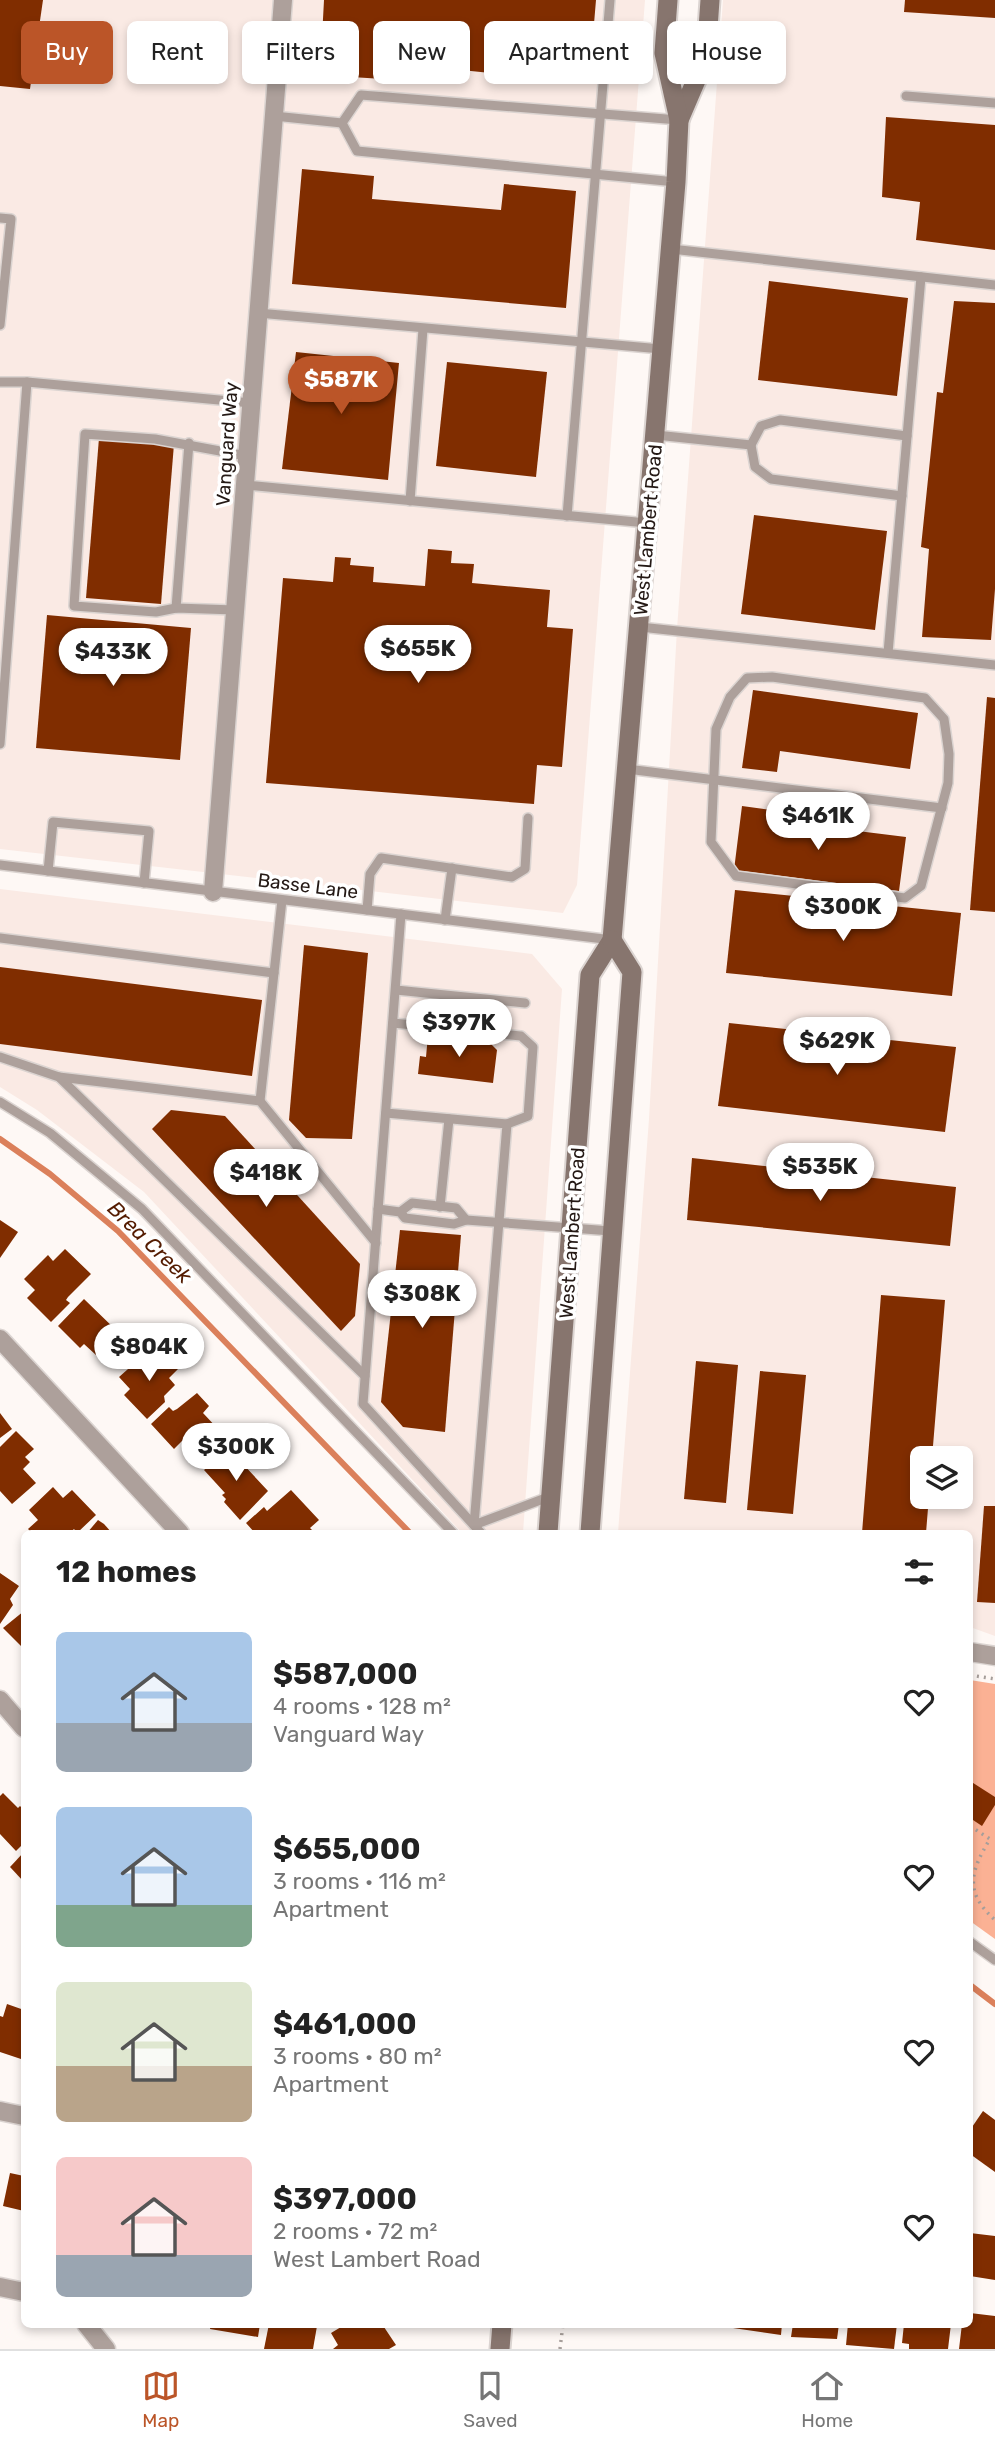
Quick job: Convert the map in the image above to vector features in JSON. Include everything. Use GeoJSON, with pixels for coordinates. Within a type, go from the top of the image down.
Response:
{"type":"FeatureCollection","features":[{"type":"Feature","properties":{"kind":"main road","name":"West Lambert Road"},"geometry":{"type":"LineString","coordinates":[[548,1530],[590,975],[612,940],[677,182],[679,120],[664,53],[668,0]]}},
{"type":"Feature","properties":{"kind":"main road","name":"West Lambert Road"},"geometry":{"type":"LineString","coordinates":[[679,120],[706,57],[710,0]]}},
{"type":"Feature","properties":{"kind":"main road","name":"West Lambert Road"},"geometry":{"type":"LineString","coordinates":[[590,1530],[632,972],[612,940]]}},
{"type":"Feature","properties":{"kind":"main road"},"geometry":{"type":"LineString","coordinates":[[500,2349],[502,2328]]}},
{"type":"Feature","properties":{"kind":"street","name":"Vanguard Way"},"geometry":{"type":"LineString","coordinates":[[213,892],[283,0]]}},
{"type":"Feature","properties":{"kind":"street"},"geometry":{"type":"LineString","coordinates":[[0,1339],[177,1530]]}},
{"type":"Feature","properties":{"kind":"street"},"geometry":{"type":"LineString","coordinates":[[973,1652],[995,1656]]}},
{"type":"Feature","properties":{"kind":"street"},"geometry":{"type":"LineString","coordinates":[[0,1700],[21,1724]]}},
{"type":"Feature","properties":{"kind":"street"},"geometry":{"type":"LineString","coordinates":[[0,2111],[21,2115]]}},
{"type":"Feature","properties":{"kind":"street"},"geometry":{"type":"LineString","coordinates":[[0,2287],[21,2291]]}},
{"type":"Feature","properties":{"kind":"street"},"geometry":{"type":"LineString","coordinates":[[89,2328],[106,2349]]}},
{"type":"Feature","properties":{"kind":"lane"},"geometry":{"type":"LineString","coordinates":[[567,516],[610,0]]}},
{"type":"Feature","properties":{"kind":"lane"},"geometry":{"type":"LineString","coordinates":[[342,123],[360,95],[679,120]]}},
{"type":"Feature","properties":{"kind":"lane"},"geometry":{"type":"LineString","coordinates":[[906,96],[995,103]]}},
{"type":"Feature","properties":{"kind":"lane"},"geometry":{"type":"LineString","coordinates":[[274,116],[342,123]]}},
{"type":"Feature","properties":{"kind":"lane"},"geometry":{"type":"LineString","coordinates":[[342,123],[358,151],[677,182]]}},
{"type":"Feature","properties":{"kind":"lane"},"geometry":{"type":"LineString","coordinates":[[0,218],[11,219],[0,325]]}},
{"type":"Feature","properties":{"kind":"lane"},"geometry":{"type":"LineString","coordinates":[[671,248],[995,285]]}},
{"type":"Feature","properties":{"kind":"lane"},"geometry":{"type":"LineString","coordinates":[[888,653],[921,276]]}},
{"type":"Feature","properties":{"kind":"lane"},"geometry":{"type":"LineString","coordinates":[[258,313],[663,349]]}},
{"type":"Feature","properties":{"kind":"lane"},"geometry":{"type":"LineString","coordinates":[[410,501],[423,329]]}},
{"type":"Feature","properties":{"kind":"lane"},"geometry":{"type":"LineString","coordinates":[[0,382],[27,382],[251,403]]}},
{"type":"Feature","properties":{"kind":"lane"},"geometry":{"type":"LineString","coordinates":[[0,744],[27,382]]}},
{"type":"Feature","properties":{"kind":"lane"},"geometry":{"type":"LineString","coordinates":[[902,496],[771,479],[755,467],[751,445],[761,426],[780,420],[907,436]]}},
{"type":"Feature","properties":{"kind":"lane"},"geometry":{"type":"LineString","coordinates":[[235,610],[176,608],[156,612],[74,606],[85,434],[189,443],[247,456]]}},
{"type":"Feature","properties":{"kind":"lane"},"geometry":{"type":"LineString","coordinates":[[656,435],[751,445]]}},
{"type":"Feature","properties":{"kind":"lane"},"geometry":{"type":"LineString","coordinates":[[176,608],[189,443]]}},
{"type":"Feature","properties":{"kind":"lane"},"geometry":{"type":"LineString","coordinates":[[245,485],[648,523]]}},
{"type":"Feature","properties":{"kind":"lane"},"geometry":{"type":"LineString","coordinates":[[640,626],[995,665]]}},
{"type":"Feature","properties":{"kind":"lane"},"geometry":{"type":"LineString","coordinates":[[772,677],[925,698],[944,719],[948,783],[921,886],[905,898],[736,876],[711,842],[714,779],[716,729],[730,697],[747,678],[772,677]]}},
{"type":"Feature","properties":{"kind":"lane"},"geometry":{"type":"LineString","coordinates":[[627,769],[942,808]]}},
{"type":"Feature","properties":{"kind":"lane"},"geometry":{"type":"LineString","coordinates":[[367,910],[370,874],[381,858],[512,877],[524,869],[528,818]]}},
{"type":"Feature","properties":{"kind":"lane"},"geometry":{"type":"LineString","coordinates":[[48,871],[53,822],[149,831],[144,883]]}},
{"type":"Feature","properties":{"kind":"lane","name":"Basse Lane"},"geometry":{"type":"LineString","coordinates":[[0,865],[612,940]]}},
{"type":"Feature","properties":{"kind":"lane"},"geometry":{"type":"LineString","coordinates":[[445,920],[452,868]]}},
{"type":"Feature","properties":{"kind":"lane"},"geometry":{"type":"LineString","coordinates":[[260,1101],[282,900]]}},
{"type":"Feature","properties":{"kind":"lane"},"geometry":{"type":"LineString","coordinates":[[401,914],[363,1404],[479,1530]]}},
{"type":"Feature","properties":{"kind":"lane"},"geometry":{"type":"LineString","coordinates":[[0,938],[274,973]]}},
{"type":"Feature","properties":{"kind":"lane"},"geometry":{"type":"LineString","coordinates":[[396,990],[526,1003]]}},
{"type":"Feature","properties":{"kind":"lane"},"geometry":{"type":"LineString","coordinates":[[386,1113],[506,1124],[528,1116],[533,1047],[528,1040],[521,1036],[393,1023]]}},
{"type":"Feature","properties":{"kind":"lane"},"geometry":{"type":"LineString","coordinates":[[0,1057],[59,1077],[260,1101],[376,1243]]}},
{"type":"Feature","properties":{"kind":"lane"},"geometry":{"type":"LineString","coordinates":[[59,1077],[365,1376]]}},
{"type":"Feature","properties":{"kind":"lane"},"geometry":{"type":"LineString","coordinates":[[0,1102],[50,1133],[142,1209],[450,1530]]}},
{"type":"Feature","properties":{"kind":"lane"},"geometry":{"type":"LineString","coordinates":[[440,1207],[449,1119]]}},
{"type":"Feature","properties":{"kind":"lane"},"geometry":{"type":"LineString","coordinates":[[474,1524],[506,1124]]}},
{"type":"Feature","properties":{"kind":"lane"},"geometry":{"type":"LineString","coordinates":[[400,1212],[412,1203],[456,1208],[467,1220]]}},
{"type":"Feature","properties":{"kind":"lane"},"geometry":{"type":"LineString","coordinates":[[378,1209],[400,1212],[405,1218],[454,1224],[467,1220],[611,1231]]}},
{"type":"Feature","properties":{"kind":"lane"},"geometry":{"type":"LineString","coordinates":[[474,1524],[552,1496]]}},
{"type":"Feature","properties":{"kind":"lane"},"geometry":{"type":"LineString","coordinates":[[973,1944],[995,1960]]}},
{"type":"Feature","properties":{"kind":"path"},"geometry":{"type":"LineString","coordinates":[[973,1675],[995,1679]]}},
{"type":"Feature","properties":{"kind":"path"},"geometry":{"type":"LineString","coordinates":[[973,1828],[990,1839],[976,1862],[973,1880]]}},
{"type":"Feature","properties":{"kind":"path"},"geometry":{"type":"LineString","coordinates":[[973,1889],[979,1906],[995,1920]]}},
{"type":"Feature","properties":{"kind":"path"},"geometry":{"type":"LineString","coordinates":[[560,2349],[563,2328]]}},
{"type":"Feature","properties":{"kind":"shaded area"},"geometry":{"type":"Polygon","coordinates":[[[0,0],[645,0],[643,21],[484,21],[484,84],[639,84],[577,885],[563,913],[0,849],[0,0]]]}},
{"type":"Feature","properties":{"kind":"shaded area"},"geometry":{"type":"Polygon","coordinates":[[[723,0],[995,0],[995,1636],[973,1628],[973,1530],[618,1530],[649,1119],[677,629],[717,84],[786,84],[786,21],[721,21],[723,0]]]}},
{"type":"Feature","properties":{"kind":"shaded area"},"geometry":{"type":"Polygon","coordinates":[[[0,889],[532,954],[562,989],[523,1530],[459,1530],[144,1192],[37,1110],[0,1087],[0,889]]]}},
{"type":"Feature","properties":{"kind":"shaded area"},"geometry":{"type":"Polygon","coordinates":[[[973,1680],[995,1684],[995,1939],[973,1923],[973,1680]]]}},
{"type":"Feature","properties":{"kind":"building"},"geometry":{"type":"Polygon","coordinates":[[[0,0],[43,0],[40,21],[21,21],[21,84],[31,84],[30,89],[0,86],[0,0]]]}},
{"type":"Feature","properties":{"kind":"building"},"geometry":{"type":"Polygon","coordinates":[[[324,0],[596,0],[594,21],[484,21],[484,72],[470,71],[470,21],[373,21],[373,78],[359,77],[359,21],[323,21],[324,0]]]}},
{"type":"Feature","properties":{"kind":"building"},"geometry":{"type":"Polygon","coordinates":[[[905,0],[995,0],[995,18],[904,12],[905,0]]]}},
{"type":"Feature","properties":{"kind":"building"},"geometry":{"type":"Polygon","coordinates":[[[886,117],[995,125],[995,250],[916,240],[920,202],[882,197],[886,117]]]}},
{"type":"Feature","properties":{"kind":"building"},"geometry":{"type":"Polygon","coordinates":[[[302,169],[374,176],[372,199],[501,210],[504,184],[576,191],[566,308],[292,284],[302,169]]]}},
{"type":"Feature","properties":{"kind":"building"},"geometry":{"type":"Polygon","coordinates":[[[769,281],[908,298],[897,396],[758,380],[769,281]]]}},
{"type":"Feature","properties":{"kind":"building"},"geometry":{"type":"Polygon","coordinates":[[[954,301],[995,303],[995,589],[991,640],[922,637],[929,549],[921,547],[937,392],[943,393],[954,301]]]}},
{"type":"Feature","properties":{"kind":"building"},"geometry":{"type":"Polygon","coordinates":[[[296,352],[399,363],[388,480],[282,469],[296,352]]]}},
{"type":"Feature","properties":{"kind":"building"},"geometry":{"type":"Polygon","coordinates":[[[447,362],[547,372],[536,477],[436,466],[447,362]]]}},
{"type":"Feature","properties":{"kind":"building"},"geometry":{"type":"Polygon","coordinates":[[[99,438],[174,444],[161,604],[86,598],[99,438]]]}},
{"type":"Feature","properties":{"kind":"building"},"geometry":{"type":"Polygon","coordinates":[[[754,515],[887,531],[875,630],[741,614],[754,515]]]}},
{"type":"Feature","properties":{"kind":"building"},"geometry":{"type":"Polygon","coordinates":[[[428,549],[452,551],[451,563],[474,564],[472,583],[550,590],[547,627],[573,629],[562,767],[537,765],[534,804],[266,783],[283,578],[333,582],[335,557],[351,558],[350,565],[374,567],[373,582],[425,586],[428,549]]]}},
{"type":"Feature","properties":{"kind":"building"},"geometry":{"type":"Polygon","coordinates":[[[47,615],[191,628],[180,760],[36,748],[47,615]]]}},
{"type":"Feature","properties":{"kind":"building"},"geometry":{"type":"Polygon","coordinates":[[[753,690],[918,713],[910,769],[780,751],[777,772],[742,768],[753,690]]]}},
{"type":"Feature","properties":{"kind":"building"},"geometry":{"type":"Polygon","coordinates":[[[987,697],[995,698],[995,912],[970,910],[987,697]]]}},
{"type":"Feature","properties":{"kind":"building"},"geometry":{"type":"Polygon","coordinates":[[[742,806],[771,810],[769,820],[906,837],[899,891],[734,870],[742,806]]]}},
{"type":"Feature","properties":{"kind":"building"},"geometry":{"type":"Polygon","coordinates":[[[735,890],[961,913],[952,996],[726,973],[735,890]]]}},
{"type":"Feature","properties":{"kind":"building"},"geometry":{"type":"Polygon","coordinates":[[[304,945],[368,953],[352,1139],[306,1138],[289,1120],[304,945]]]}},
{"type":"Feature","properties":{"kind":"building"},"geometry":{"type":"Polygon","coordinates":[[[0,967],[262,1000],[252,1076],[0,1044],[0,967]]]}},
{"type":"Feature","properties":{"kind":"building"},"geometry":{"type":"Polygon","coordinates":[[[729,1023],[956,1047],[945,1132],[718,1106],[729,1023]]]}},
{"type":"Feature","properties":{"kind":"building"},"geometry":{"type":"Polygon","coordinates":[[[428,1035],[487,1040],[497,1050],[493,1083],[418,1074],[420,1056],[426,1057],[428,1035]]]}},
{"type":"Feature","properties":{"kind":"building"},"geometry":{"type":"Polygon","coordinates":[[[171,1110],[225,1116],[360,1264],[355,1316],[341,1331],[152,1129],[171,1110]]]}},
{"type":"Feature","properties":{"kind":"building"},"geometry":{"type":"Polygon","coordinates":[[[692,1158],[956,1187],[950,1246],[687,1220],[692,1158]]]}},
{"type":"Feature","properties":{"kind":"building"},"geometry":{"type":"Polygon","coordinates":[[[0,1220],[18,1232],[0,1258],[0,1220]]]}},
{"type":"Feature","properties":{"kind":"building"},"geometry":{"type":"Polygon","coordinates":[[[400,1230],[461,1235],[445,1432],[403,1427],[381,1402],[400,1230]]]}},
{"type":"Feature","properties":{"kind":"building"},"geometry":{"type":"Polygon","coordinates":[[[65,1249],[91,1274],[68,1297],[66,1300],[70,1303],[51,1322],[27,1298],[35,1290],[24,1279],[48,1255],[53,1261],[65,1249]]]}},
{"type":"Feature","properties":{"kind":"building"},"geometry":{"type":"Polygon","coordinates":[[[881,1295],[945,1300],[933,1446],[910,1446],[910,1509],[928,1509],[926,1530],[862,1530],[881,1295]]]}},
{"type":"Feature","properties":{"kind":"building"},"geometry":{"type":"Polygon","coordinates":[[[84,1299],[118,1332],[96,1355],[84,1344],[80,1348],[58,1326],[84,1299]]]}},
{"type":"Feature","properties":{"kind":"building"},"geometry":{"type":"Polygon","coordinates":[[[162,1352],[178,1369],[169,1378],[175,1385],[164,1396],[165,1402],[147,1419],[124,1395],[130,1389],[119,1377],[145,1354],[152,1361],[162,1352]]]}},
{"type":"Feature","properties":{"kind":"building"},"geometry":{"type":"Polygon","coordinates":[[[696,1361],[738,1365],[726,1503],[684,1499],[696,1361]]]}},
{"type":"Feature","properties":{"kind":"building"},"geometry":{"type":"Polygon","coordinates":[[[760,1371],[806,1375],[793,1514],[747,1510],[760,1371]]]}},
{"type":"Feature","properties":{"kind":"building"},"geometry":{"type":"Polygon","coordinates":[[[197,1393],[209,1406],[203,1413],[218,1429],[194,1454],[182,1441],[174,1449],[151,1424],[169,1407],[173,1411],[177,1409],[197,1393]]]}},
{"type":"Feature","properties":{"kind":"building"},"geometry":{"type":"Polygon","coordinates":[[[0,1413],[12,1429],[0,1438],[0,1413]]]}},
{"type":"Feature","properties":{"kind":"building"},"geometry":{"type":"Polygon","coordinates":[[[16,1431],[34,1449],[25,1457],[30,1462],[23,1469],[36,1483],[12,1504],[0,1491],[0,1447],[16,1431]]]}},
{"type":"Feature","properties":{"kind":"building"},"geometry":{"type":"Polygon","coordinates":[[[228,1448],[268,1491],[240,1520],[224,1502],[226,1499],[222,1495],[225,1493],[204,1470],[228,1448]]]}},
{"type":"Feature","properties":{"kind":"building"},"geometry":{"type":"Polygon","coordinates":[[[53,1487],[63,1498],[72,1490],[96,1515],[80,1530],[29,1530],[38,1520],[29,1510],[53,1487]]]}},
{"type":"Feature","properties":{"kind":"building"},"geometry":{"type":"Polygon","coordinates":[[[291,1490],[319,1520],[310,1528],[312,1530],[252,1530],[246,1523],[264,1507],[267,1511],[291,1490]]]}},
{"type":"Feature","properties":{"kind":"building"},"geometry":{"type":"Polygon","coordinates":[[[984,1506],[995,1506],[995,1603],[977,1602],[984,1506]]]}},
{"type":"Feature","properties":{"kind":"building"},"geometry":{"type":"Polygon","coordinates":[[[98,1520],[109,1530],[90,1530],[98,1520]]]}},
{"type":"Feature","properties":{"kind":"building"},"geometry":{"type":"Polygon","coordinates":[[[0,1573],[19,1586],[10,1599],[13,1605],[0,1624],[0,1573]]]}},
{"type":"Feature","properties":{"kind":"building"},"geometry":{"type":"Polygon","coordinates":[[[21,1613],[21,1646],[3,1628],[21,1613]]]}},
{"type":"Feature","properties":{"kind":"building"},"geometry":{"type":"Polygon","coordinates":[[[973,1783],[995,1797],[995,1805],[982,1826],[973,1820],[973,1783]]]}},
{"type":"Feature","properties":{"kind":"building"},"geometry":{"type":"Polygon","coordinates":[[[3,1793],[18,1808],[21,1807],[21,1846],[16,1851],[0,1834],[0,1796],[3,1793]]]}},
{"type":"Feature","properties":{"kind":"building"},"geometry":{"type":"Polygon","coordinates":[[[21,1855],[21,1879],[10,1867],[21,1855]]]}},
{"type":"Feature","properties":{"kind":"building"},"geometry":{"type":"Polygon","coordinates":[[[7,2004],[21,2009],[21,2059],[0,2052],[0,2016],[3,2017],[7,2004]]]}},
{"type":"Feature","properties":{"kind":"building"},"geometry":{"type":"Polygon","coordinates":[[[983,2111],[995,2120],[995,2172],[973,2156],[973,2126],[983,2111]]]}},
{"type":"Feature","properties":{"kind":"building"},"geometry":{"type":"Polygon","coordinates":[[[10,2173],[21,2175],[21,2210],[3,2206],[10,2173]]]}},
{"type":"Feature","properties":{"kind":"building"},"geometry":{"type":"Polygon","coordinates":[[[973,2233],[995,2236],[995,2280],[973,2276],[973,2233]]]}},
{"type":"Feature","properties":{"kind":"building"},"geometry":{"type":"Polygon","coordinates":[[[973,2313],[995,2316],[995,2349],[959,2349],[962,2328],[973,2328],[973,2313]]]}},
{"type":"Feature","properties":{"kind":"building"},"geometry":{"type":"Polygon","coordinates":[[[210,2328],[259,2328],[258,2337],[210,2328]]]}},
{"type":"Feature","properties":{"kind":"building"},"geometry":{"type":"Polygon","coordinates":[[[268,2328],[317,2328],[313,2349],[264,2349],[268,2328]]]}},
{"type":"Feature","properties":{"kind":"building"},"geometry":{"type":"Polygon","coordinates":[[[339,2328],[385,2328],[396,2345],[389,2349],[333,2349],[338,2345],[331,2333],[339,2328]]]}},
{"type":"Feature","properties":{"kind":"building"},"geometry":{"type":"Polygon","coordinates":[[[733,2328],[782,2328],[781,2335],[733,2328]]]}},
{"type":"Feature","properties":{"kind":"building"},"geometry":{"type":"Polygon","coordinates":[[[792,2328],[838,2328],[837,2339],[791,2337],[792,2328]]]}},
{"type":"Feature","properties":{"kind":"building"},"geometry":{"type":"Polygon","coordinates":[[[848,2328],[897,2328],[894,2349],[846,2345],[848,2328]]]}},
{"type":"Feature","properties":{"kind":"building"},"geometry":{"type":"Polygon","coordinates":[[[904,2328],[951,2328],[948,2349],[909,2349],[909,2344],[902,2343],[904,2328]]]}},
{"type":"Feature","properties":{"kind":"waterway","name":"Brea Creek"},"geometry":{"type":"LineString","coordinates":[[0,1139],[50,1174],[118,1231],[407,1530]]}},
{"type":"Feature","properties":{"kind":"waterway","name":"Brea Creek"},"geometry":{"type":"LineString","coordinates":[[973,1987],[995,2004]]}}]}
